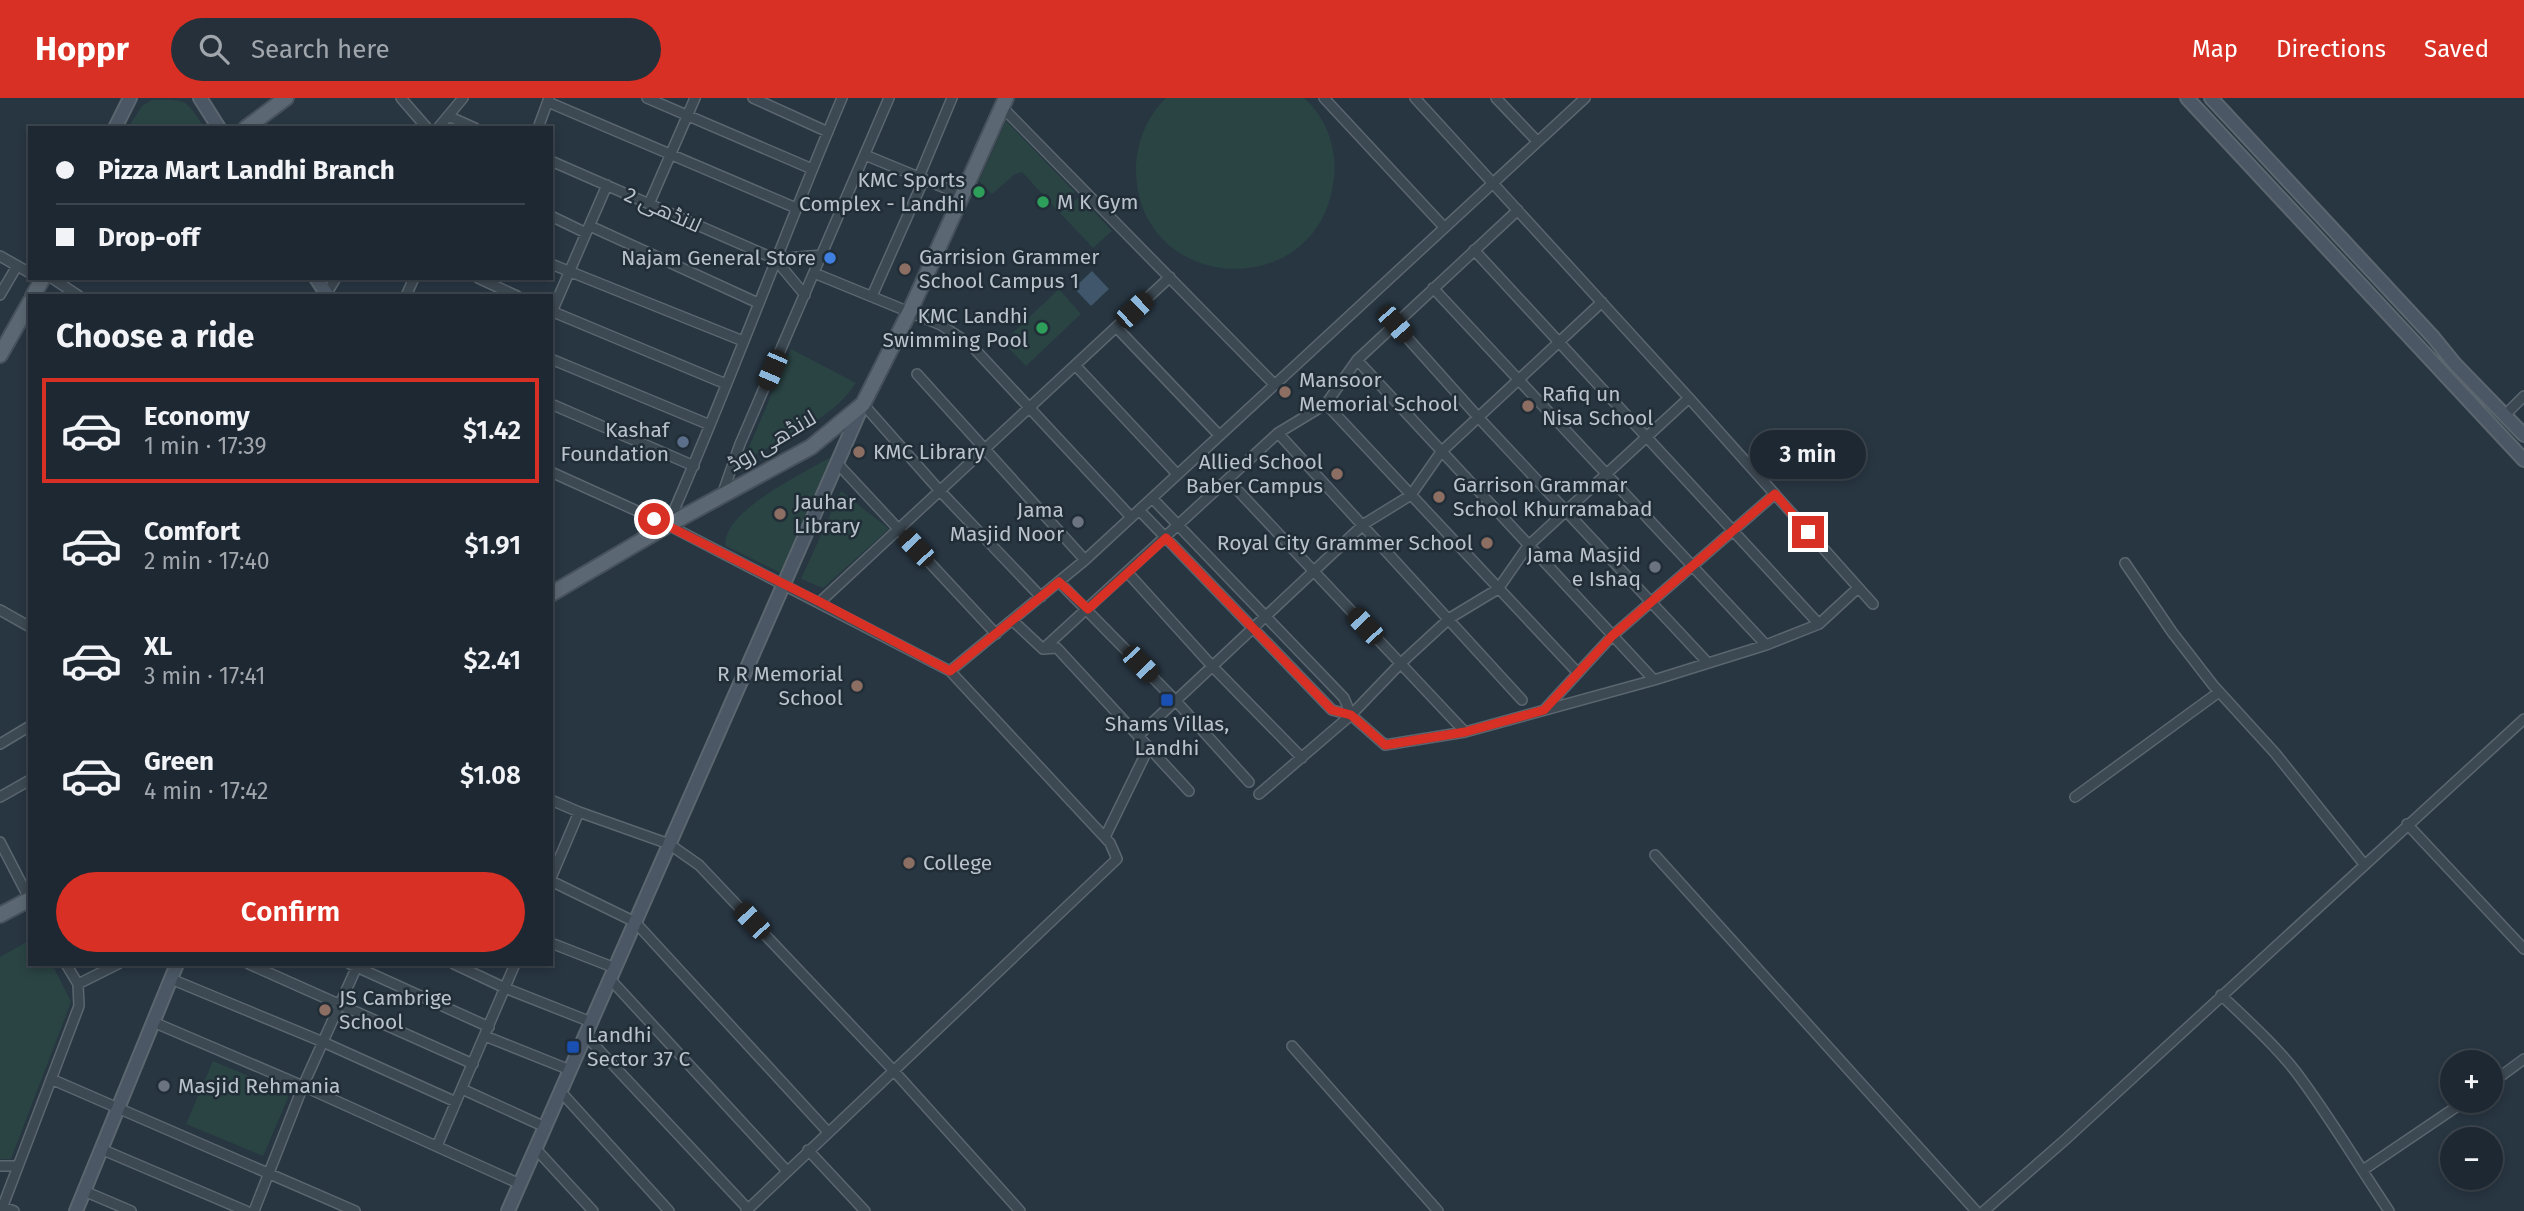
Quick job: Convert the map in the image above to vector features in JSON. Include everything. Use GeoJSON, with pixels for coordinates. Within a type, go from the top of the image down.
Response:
{"type":"FeatureCollection","features":[{"type":"Feature","properties":{"kind":"main road"},"geometry":{"type":"LineString","coordinates":[[249,126],[286,98]]}},
{"type":"Feature","properties":{"kind":"main road","name":"لانڈھی روڈ"},"geometry":{"type":"LineString","coordinates":[[553,593],[668,524],[811,447],[863,404],[910,311],[1004,103]]}},
{"type":"Feature","properties":{"kind":"main road"},"geometry":{"type":"LineString","coordinates":[[0,355],[28,306]]}},
{"type":"Feature","properties":{"kind":"main road"},"geometry":{"type":"LineString","coordinates":[[0,915],[28,900]]}},
{"type":"Feature","properties":{"kind":"street"},"geometry":{"type":"LineString","coordinates":[[116,126],[131,98]]}},
{"type":"Feature","properties":{"kind":"street"},"geometry":{"type":"LineString","coordinates":[[200,98],[218,126]]}},
{"type":"Feature","properties":{"kind":"street"},"geometry":{"type":"LineString","coordinates":[[401,98],[425,126]]}},
{"type":"Feature","properties":{"kind":"street"},"geometry":{"type":"LineString","coordinates":[[440,126],[463,98]]}},
{"type":"Feature","properties":{"kind":"street"},"geometry":{"type":"LineString","coordinates":[[646,98],[812,169]]}},
{"type":"Feature","properties":{"kind":"street"},"geometry":{"type":"LineString","coordinates":[[649,204],[695,98]]}},
{"type":"Feature","properties":{"kind":"street"},"geometry":{"type":"LineString","coordinates":[[753,98],[828,132]]}},
{"type":"Feature","properties":{"kind":"street"},"geometry":{"type":"LineString","coordinates":[[668,524],[694,466],[842,98]]}},
{"type":"Feature","properties":{"kind":"street"},"geometry":{"type":"LineString","coordinates":[[722,495],[740,444],[889,98]]}},
{"type":"Feature","properties":{"kind":"street"},"geometry":{"type":"LineString","coordinates":[[872,296],[922,178],[952,98]]}},
{"type":"Feature","properties":{"kind":"street"},"geometry":{"type":"LineString","coordinates":[[1324,98],[1444,227]]}},
{"type":"Feature","properties":{"kind":"street"},"geometry":{"type":"LineString","coordinates":[[1415,98],[1873,604]]}},
{"type":"Feature","properties":{"kind":"street"},"geometry":{"type":"LineString","coordinates":[[1496,98],[1537,141]]}},
{"type":"Feature","properties":{"kind":"street"},"geometry":{"type":"LineString","coordinates":[[950,671],[1085,560],[1585,98]]}},
{"type":"Feature","properties":{"kind":"street"},"geometry":{"type":"LineString","coordinates":[[2188,98],[2524,460]]}},
{"type":"Feature","properties":{"kind":"street"},"geometry":{"type":"LineString","coordinates":[[2210,98],[2524,435]]}},
{"type":"Feature","properties":{"kind":"street"},"geometry":{"type":"LineString","coordinates":[[539,126],[549,100],[796,208]]}},
{"type":"Feature","properties":{"kind":"street"},"geometry":{"type":"LineString","coordinates":[[1004,103],[1274,384]]}},
{"type":"Feature","properties":{"kind":"street"},"geometry":{"type":"LineString","coordinates":[[447,116],[470,126]]}},
{"type":"Feature","properties":{"kind":"street"},"geometry":{"type":"LineString","coordinates":[[865,155],[962,195]]}},
{"type":"Feature","properties":{"kind":"street","name":"لانڈھی 2"},"geometry":{"type":"LineString","coordinates":[[553,162],[775,259]]}},
{"type":"Feature","properties":{"kind":"street"},"geometry":{"type":"LineString","coordinates":[[553,310],[607,186]]}},
{"type":"Feature","properties":{"kind":"street"},"geometry":{"type":"LineString","coordinates":[[1043,649],[1279,433],[1326,404],[1357,360],[1518,210]]}},
{"type":"Feature","properties":{"kind":"street"},"geometry":{"type":"LineString","coordinates":[[553,217],[588,229],[758,303]]}},
{"type":"Feature","properties":{"kind":"street"},"geometry":{"type":"LineString","coordinates":[[1474,250],[1819,624]]}},
{"type":"Feature","properties":{"kind":"street"},"geometry":{"type":"LineString","coordinates":[[775,259],[822,255]]}},
{"type":"Feature","properties":{"kind":"street"},"geometry":{"type":"LineString","coordinates":[[0,256],[28,272]]}},
{"type":"Feature","properties":{"kind":"street"},"geometry":{"type":"LineString","coordinates":[[775,259],[804,295]]}},
{"type":"Feature","properties":{"kind":"street"},"geometry":{"type":"LineString","coordinates":[[553,265],[743,341]]}},
{"type":"Feature","properties":{"kind":"street"},"geometry":{"type":"LineString","coordinates":[[0,295],[17,266]]}},
{"type":"Feature","properties":{"kind":"street"},"geometry":{"type":"LineString","coordinates":[[814,273],[941,325],[970,344],[1131,517]]}},
{"type":"Feature","properties":{"kind":"street"},"geometry":{"type":"LineString","coordinates":[[820,602],[1170,277]]}},
{"type":"Feature","properties":{"kind":"street"},"geometry":{"type":"LineString","coordinates":[[45,280],[75,294]]}},
{"type":"Feature","properties":{"kind":"street"},"geometry":{"type":"LineString","coordinates":[[482,280],[513,294]]}},
{"type":"Feature","properties":{"kind":"street"},"geometry":{"type":"LineString","coordinates":[[1433,288],[1766,645]]}},
{"type":"Feature","properties":{"kind":"street"},"geometry":{"type":"LineString","coordinates":[[1138,736],[1364,524],[1411,495],[1441,452],[1601,302]]}},
{"type":"Feature","properties":{"kind":"street"},"geometry":{"type":"LineString","coordinates":[[553,312],[726,384]]}},
{"type":"Feature","properties":{"kind":"street"},"geometry":{"type":"LineString","coordinates":[[1395,324],[1478,417],[1709,663]]}},
{"type":"Feature","properties":{"kind":"street"},"geometry":{"type":"LineString","coordinates":[[1116,327],[1219,435]]}},
{"type":"Feature","properties":{"kind":"street"},"geometry":{"type":"LineString","coordinates":[[553,360],[710,425]]}},
{"type":"Feature","properties":{"kind":"street"},"geometry":{"type":"LineString","coordinates":[[1357,360],[1654,680]]}},
{"type":"Feature","properties":{"kind":"street"},"geometry":{"type":"LineString","coordinates":[[1075,365],[1177,474]]}},
{"type":"Feature","properties":{"kind":"street"},"geometry":{"type":"LineString","coordinates":[[916,374],[1085,560]]}},
{"type":"Feature","properties":{"kind":"street"},"geometry":{"type":"LineString","coordinates":[[2505,414],[2524,396]]}},
{"type":"Feature","properties":{"kind":"street"},"geometry":{"type":"LineString","coordinates":[[1259,794],[1351,715],[1400,664],[1450,618],[1498,589],[1528,546],[1689,398]]}},
{"type":"Feature","properties":{"kind":"street"},"geometry":{"type":"LineString","coordinates":[[511,1209],[535,1148],[863,404],[940,491],[1041,597]]}},
{"type":"Feature","properties":{"kind":"street"},"geometry":{"type":"LineString","coordinates":[[1326,404],[1578,673]]}},
{"type":"Feature","properties":{"kind":"street"},"geometry":{"type":"LineString","coordinates":[[553,405],[694,466]]}},
{"type":"Feature","properties":{"kind":"street"},"geometry":{"type":"LineString","coordinates":[[1279,433],[1522,700]]}},
{"type":"Feature","properties":{"kind":"street"},"geometry":{"type":"LineString","coordinates":[[837,463],[996,634]]}},
{"type":"Feature","properties":{"kind":"street"},"geometry":{"type":"LineString","coordinates":[[553,473],[668,524],[950,671],[1111,843],[1117,859],[747,1210],[585,1035]]}},
{"type":"Feature","properties":{"kind":"street"},"geometry":{"type":"LineString","coordinates":[[1228,480],[1465,732]]}},
{"type":"Feature","properties":{"kind":"street"},"geometry":{"type":"LineString","coordinates":[[1544,710],[1612,636],[1775,494]]}},
{"type":"Feature","properties":{"kind":"street"},"geometry":{"type":"LineString","coordinates":[[1152,498],[1344,698],[1351,715],[1385,745],[1465,732],[1654,680],[1766,645],[1819,624],[1858,588]]}},
{"type":"Feature","properties":{"kind":"street"},"geometry":{"type":"LineString","coordinates":[[1139,510],[1332,710],[1351,715]]}},
{"type":"Feature","properties":{"kind":"street"},"geometry":{"type":"LineString","coordinates":[[2125,563],[2172,632],[2219,691],[2275,753],[2364,864]]}},
{"type":"Feature","properties":{"kind":"street"},"geometry":{"type":"LineString","coordinates":[[1128,573],[1212,666],[1302,758]]}},
{"type":"Feature","properties":{"kind":"street"},"geometry":{"type":"LineString","coordinates":[[1059,582],[1175,700],[1249,782]]}},
{"type":"Feature","properties":{"kind":"street"},"geometry":{"type":"LineString","coordinates":[[0,610],[28,626]]}},
{"type":"Feature","properties":{"kind":"street"},"geometry":{"type":"LineString","coordinates":[[1012,620],[1043,649],[1057,648],[1189,791]]}},
{"type":"Feature","properties":{"kind":"street"},"geometry":{"type":"LineString","coordinates":[[2075,797],[2219,691]]}},
{"type":"Feature","properties":{"kind":"street"},"geometry":{"type":"LineString","coordinates":[[1984,1211],[2524,719]]}},
{"type":"Feature","properties":{"kind":"street"},"geometry":{"type":"LineString","coordinates":[[0,744],[28,727]]}},
{"type":"Feature","properties":{"kind":"street"},"geometry":{"type":"LineString","coordinates":[[1105,838],[1144,757],[1138,736]]}},
{"type":"Feature","properties":{"kind":"street"},"geometry":{"type":"LineString","coordinates":[[0,797],[28,781]]}},
{"type":"Feature","properties":{"kind":"street"},"geometry":{"type":"LineString","coordinates":[[553,801],[669,844],[699,864],[894,1071],[1020,1211]]}},
{"type":"Feature","properties":{"kind":"street"},"geometry":{"type":"LineString","coordinates":[[553,867],[579,812]]}},
{"type":"Feature","properties":{"kind":"street"},"geometry":{"type":"LineString","coordinates":[[2407,824],[2524,949]]}},
{"type":"Feature","properties":{"kind":"street"},"geometry":{"type":"LineString","coordinates":[[0,842],[28,895]]}},
{"type":"Feature","properties":{"kind":"street"},"geometry":{"type":"LineString","coordinates":[[1655,855],[1976,1211]]}},
{"type":"Feature","properties":{"kind":"street"},"geometry":{"type":"LineString","coordinates":[[553,880],[635,922],[828,1132]]}},
{"type":"Feature","properties":{"kind":"street"},"geometry":{"type":"LineString","coordinates":[[553,944],[612,974],[787,1171]]}},
{"type":"Feature","properties":{"kind":"street"},"geometry":{"type":"LineString","coordinates":[[14,1211],[1,1208],[79,1006],[78,984],[67,966]]}},
{"type":"Feature","properties":{"kind":"street"},"geometry":{"type":"LineString","coordinates":[[78,984],[114,966]]}},
{"type":"Feature","properties":{"kind":"street"},"geometry":{"type":"LineString","coordinates":[[76,1211],[176,966]]}},
{"type":"Feature","properties":{"kind":"street"},"geometry":{"type":"LineString","coordinates":[[254,966],[472,1064]]}},
{"type":"Feature","properties":{"kind":"street"},"geometry":{"type":"LineString","coordinates":[[254,1211],[303,1086],[355,966]]}},
{"type":"Feature","properties":{"kind":"street"},"geometry":{"type":"LineString","coordinates":[[357,966],[570,1070]]}},
{"type":"Feature","properties":{"kind":"street"},"geometry":{"type":"LineString","coordinates":[[458,966],[591,1022]]}},
{"type":"Feature","properties":{"kind":"street"},"geometry":{"type":"LineString","coordinates":[[437,1146],[514,966]]}},
{"type":"Feature","properties":{"kind":"street"},"geometry":{"type":"LineString","coordinates":[[171,979],[323,1042],[456,1102]]}},
{"type":"Feature","properties":{"kind":"street"},"geometry":{"type":"LineString","coordinates":[[2221,995],[2266,1038],[2296,1072],[2389,1211]]}},
{"type":"Feature","properties":{"kind":"street"},"geometry":{"type":"LineString","coordinates":[[153,1022],[520,1184]]}},
{"type":"Feature","properties":{"kind":"street"},"geometry":{"type":"LineString","coordinates":[[1292,1046],[1438,1211]]}},
{"type":"Feature","properties":{"kind":"street"},"geometry":{"type":"LineString","coordinates":[[2503,1074],[2524,1059]]}},
{"type":"Feature","properties":{"kind":"street"},"geometry":{"type":"LineString","coordinates":[[51,1079],[355,1211]]}},
{"type":"Feature","properties":{"kind":"street"},"geometry":{"type":"LineString","coordinates":[[462,1089],[545,1127]]}},
{"type":"Feature","properties":{"kind":"street"},"geometry":{"type":"LineString","coordinates":[[561,1091],[669,1211]]}},
{"type":"Feature","properties":{"kind":"street"},"geometry":{"type":"LineString","coordinates":[[2363,1170],[2447,1113]]}},
{"type":"Feature","properties":{"kind":"street"},"geometry":{"type":"LineString","coordinates":[[535,1148],[593,1211]]}},
{"type":"Feature","properties":{"kind":"street"},"geometry":{"type":"LineString","coordinates":[[101,1149],[246,1211]]}},
{"type":"Feature","properties":{"kind":"street"},"geometry":{"type":"LineString","coordinates":[[808,1150],[865,1211]]}},
{"type":"Feature","properties":{"kind":"street"},"geometry":{"type":"LineString","coordinates":[[0,1166],[17,1166]]}},
{"type":"Feature","properties":{"kind":"street"},"geometry":{"type":"LineString","coordinates":[[84,1191],[131,1211]]}},
{"type":"Feature","properties":{"kind":"green space"},"geometry":{"type":"Polygon","coordinates":[[[1166,98],[1304,98],[1312,106],[1330,137],[1334,161],[1333,185],[1319,224],[1294,251],[1263,265],[1228,269],[1194,260],[1165,241],[1144,211],[1136,170],[1144,131],[1153,113],[1166,98]]]}},
{"type":"Feature","properties":{"kind":"green space"},"geometry":{"type":"Polygon","coordinates":[[[152,100],[179,101],[189,106],[204,126],[129,126],[142,106],[152,100]]]}},
{"type":"Feature","properties":{"kind":"green space"},"geometry":{"type":"Polygon","coordinates":[[[1006,121],[1075,192],[1056,209],[1022,172],[1015,174],[992,194],[979,181],[1006,121]]]}},
{"type":"Feature","properties":{"kind":"green space"},"geometry":{"type":"Polygon","coordinates":[[[1080,196],[1112,231],[1093,248],[1060,213],[1080,196]]]}},
{"type":"Feature","properties":{"kind":"green space","name":"KMC Landhi Swimming Pool"},"geometry":{"type":"Polygon","coordinates":[[[1059,289],[1081,314],[1026,366],[1003,342],[1059,289]]]}},
{"type":"Feature","properties":{"kind":"green space"},"geometry":{"type":"Polygon","coordinates":[[[791,349],[856,383],[834,408],[820,418],[743,461],[791,349]]]}},
{"type":"Feature","properties":{"kind":"green space"},"geometry":{"type":"Polygon","coordinates":[[[831,457],[781,573],[726,546],[728,533],[736,520],[750,507],[767,494],[831,457]]]}},
{"type":"Feature","properties":{"kind":"green space"},"geometry":{"type":"Polygon","coordinates":[[[841,491],[889,529],[823,588],[801,579],[841,491]]]}},
{"type":"Feature","properties":{"kind":"green space"},"geometry":{"type":"Polygon","coordinates":[[[28,941],[28,966],[53,966],[71,1002],[11,1159],[0,1159],[0,957],[28,941]]]}},
{"type":"Feature","properties":{"kind":"green space"},"geometry":{"type":"Polygon","coordinates":[[[213,1061],[286,1092],[288,1098],[263,1156],[186,1124],[213,1061]]]}},
{"type":"Feature","properties":{"kind":"water"},"geometry":{"type":"Polygon","coordinates":[[[1092,271],[1109,289],[1091,306],[1074,288],[1092,271]]]}},
{"type":"Feature","properties":{"kind":"place","name":"KMC Sports Complex - Landhi"},"geometry":{"type":"Point","coordinates":[979,192]}},
{"type":"Feature","properties":{"kind":"place","name":"M K Gym"},"geometry":{"type":"Point","coordinates":[1043,202]}},
{"type":"Feature","properties":{"kind":"place","name":"Najam General Store"},"geometry":{"type":"Point","coordinates":[830,258]}},
{"type":"Feature","properties":{"kind":"place","name":"Garrision Grammer School Campus 1"},"geometry":{"type":"Point","coordinates":[905,269]}},
{"type":"Feature","properties":{"kind":"place","name":"KMC Landhi Swimming Pool"},"geometry":{"type":"Point","coordinates":[1042,328]}},
{"type":"Feature","properties":{"kind":"place","name":"Mansoor Memorial School"},"geometry":{"type":"Point","coordinates":[1285,392]}},
{"type":"Feature","properties":{"kind":"place","name":"Rafiq un Nisa School"},"geometry":{"type":"Point","coordinates":[1528,406]}},
{"type":"Feature","properties":{"kind":"place","name":"Kashaf Foundation"},"geometry":{"type":"Point","coordinates":[683,442]}},
{"type":"Feature","properties":{"kind":"place","name":"KMC Library"},"geometry":{"type":"Point","coordinates":[859,452]}},
{"type":"Feature","properties":{"kind":"place","name":"Allied School Baber Campus"},"geometry":{"type":"Point","coordinates":[1337,474]}},
{"type":"Feature","properties":{"kind":"place","name":"Garrison Grammar School Khurramabad"},"geometry":{"type":"Point","coordinates":[1439,497]}},
{"type":"Feature","properties":{"kind":"place","name":"Jauhar Library"},"geometry":{"type":"Point","coordinates":[780,514]}},
{"type":"Feature","properties":{"kind":"place","name":"Jama Masjid Noor"},"geometry":{"type":"Point","coordinates":[1078,522]}},
{"type":"Feature","properties":{"kind":"place","name":"Royal City Grammer School"},"geometry":{"type":"Point","coordinates":[1487,543]}},
{"type":"Feature","properties":{"kind":"place","name":"Jama Masjid e Ishaq"},"geometry":{"type":"Point","coordinates":[1655,567]}},
{"type":"Feature","properties":{"kind":"place","name":"R R Memorial School"},"geometry":{"type":"Point","coordinates":[857,686]}},
{"type":"Feature","properties":{"kind":"place","name":"Shams Villas, Landhi"},"geometry":{"type":"Point","coordinates":[1167,700]}},
{"type":"Feature","properties":{"kind":"place","name":"College"},"geometry":{"type":"Point","coordinates":[909,863]}},
{"type":"Feature","properties":{"kind":"place","name":"JS Cambrige School"},"geometry":{"type":"Point","coordinates":[325,1010]}},
{"type":"Feature","properties":{"kind":"place","name":"Landhi Sector 37 C"},"geometry":{"type":"Point","coordinates":[573,1047]}},
{"type":"Feature","properties":{"kind":"place","name":"Masjid Rehmania"},"geometry":{"type":"Point","coordinates":[164,1086]}},
{"type":"Feature","properties":{"kind":"route"},"geometry":{"type":"LineString","coordinates":[[654,519],[950,671],[1059,582],[1088,609],[1166,538],[1332,710],[1351,715],[1385,745],[1465,732],[1544,710],[1612,636],[1775,494],[1808,532]]}}]}
